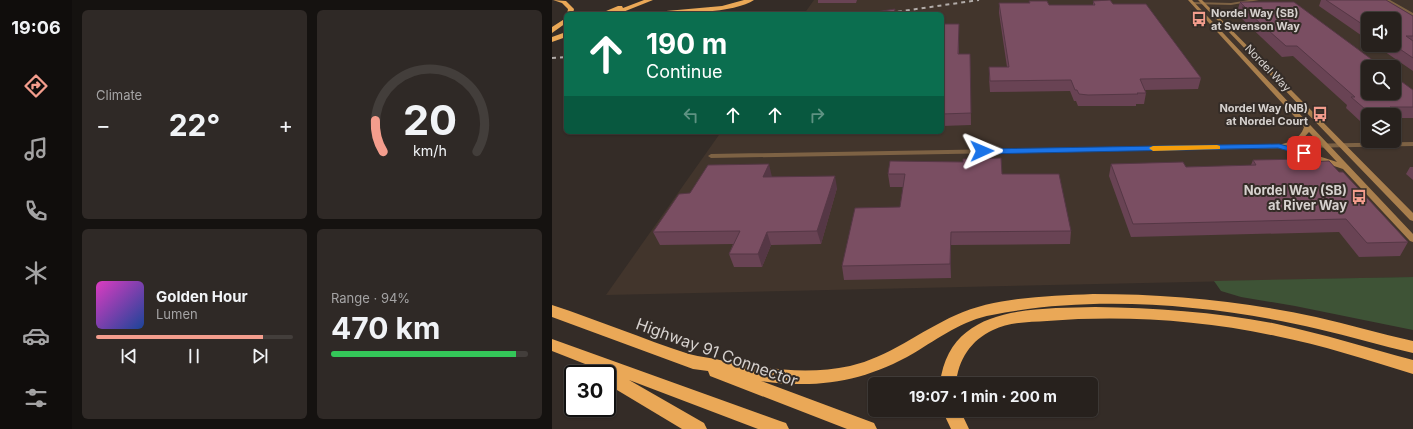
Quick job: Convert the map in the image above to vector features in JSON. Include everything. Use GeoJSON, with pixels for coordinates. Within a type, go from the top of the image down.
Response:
{"type":"FeatureCollection","features":[{"type":"Feature","properties":{"kind":"highway"},"geometry":{"type":"LineString","coordinates":[[556,0],[568,5],[571,9],[570,12]]}},
{"type":"Feature","properties":{"kind":"highway"},"geometry":{"type":"LineString","coordinates":[[607,12],[638,0]]}},
{"type":"Feature","properties":{"kind":"highway"},"geometry":{"type":"LineString","coordinates":[[617,12],[650,0]]}},
{"type":"Feature","properties":{"kind":"highway"},"geometry":{"type":"LineString","coordinates":[[623,12],[650,0]]}},
{"type":"Feature","properties":{"kind":"highway"},"geometry":{"type":"LineString","coordinates":[[677,12],[722,8],[751,0]]}},
{"type":"Feature","properties":{"kind":"highway"},"geometry":{"type":"LineString","coordinates":[[552,31],[564,22]]}},
{"type":"Feature","properties":{"kind":"highway"},"geometry":{"type":"LineString","coordinates":[[552,35],[564,30]]}},
{"type":"Feature","properties":{"kind":"highway"},"geometry":{"type":"LineString","coordinates":[[553,43],[564,35]]}},
{"type":"Feature","properties":{"kind":"highway"},"geometry":{"type":"LineString","coordinates":[[553,43],[564,40]]}},
{"type":"Feature","properties":{"kind":"highway"},"geometry":{"type":"LineString","coordinates":[[692,361],[781,378],[818,379],[838,376],[876,365],[897,355],[962,318],[984,311],[1049,302],[1116,299],[1184,302],[1267,313],[1327,325],[1412,347]]}},
{"type":"Feature","properties":{"kind":"highway","name":"Highway 91 Connector"},"geometry":{"type":"LineString","coordinates":[[552,311],[692,361],[868,429]]}},
{"type":"Feature","properties":{"kind":"highway"},"geometry":{"type":"LineString","coordinates":[[949,377],[950,369],[958,350],[970,336],[983,327],[1007,319],[1070,314],[1169,316],[1252,326],[1309,338],[1413,367]]}},
{"type":"Feature","properties":{"kind":"highway"},"geometry":{"type":"LineString","coordinates":[[557,348],[588,365]]}},
{"type":"Feature","properties":{"kind":"highway"},"geometry":{"type":"LineString","coordinates":[[557,348],[780,429]]}},
{"type":"Feature","properties":{"kind":"highway"},"geometry":{"type":"LineString","coordinates":[[616,381],[698,429]]}},
{"type":"Feature","properties":{"kind":"highway"},"geometry":{"type":"LineString","coordinates":[[954,417],[960,429]]}},
{"type":"Feature","properties":{"kind":"street"},"geometry":{"type":"LineString","coordinates":[[1192,2],[1231,4],[1257,0]]}},
{"type":"Feature","properties":{"kind":"street"},"geometry":{"type":"LineString","coordinates":[[1387,0],[1413,15]]}},
{"type":"Feature","properties":{"kind":"street","name":"Nordel Way"},"geometry":{"type":"LineString","coordinates":[[1192,2],[1413,238]]}},
{"type":"Feature","properties":{"kind":"street","name":"Nordel Way"},"geometry":{"type":"LineString","coordinates":[[1201,2],[1413,218]]}},
{"type":"Feature","properties":{"kind":"street"},"geometry":{"type":"LineString","coordinates":[[1279,146],[1297,142],[1307,132],[1308,126]]}},
{"type":"Feature","properties":{"kind":"street"},"geometry":{"type":"LineString","coordinates":[[711,156],[1413,144]]}},
{"type":"Feature","properties":{"kind":"street"},"geometry":{"type":"LineString","coordinates":[[1279,146],[1345,167]]}},
{"type":"Feature","properties":{"kind":"shaded area"},"geometry":{"type":"Polygon","coordinates":[[[814,0],[1413,0],[1413,277],[606,295],[720,134],[944,134],[944,12],[805,12],[814,0]]]}},
{"type":"Feature","properties":{"kind":"green space"},"geometry":{"type":"Polygon","coordinates":[[[1413,277],[1413,330],[1295,306],[1241,297],[1221,291],[1214,281],[1413,277]]]}},
{"type":"Feature","properties":{"kind":"building"},"geometry":{"type":"Polygon","coordinates":[[[1110,0],[1113,4],[1146,4],[1201,78],[1140,79],[1146,93],[1088,95],[1079,94],[1077,90],[1075,90],[1071,80],[990,81],[989,67],[1009,67],[999,3],[1030,3],[1029,1],[1047,1],[1049,5],[1095,5],[1093,1],[1110,0]]]}},
{"type":"Feature","properties":{"kind":"building"},"geometry":{"type":"Polygon","coordinates":[[[1326,0],[1386,0],[1413,16],[1413,36],[1406,36],[1413,41],[1413,58],[1401,50],[1401,12],[1361,12],[1361,23],[1326,0]]]}},
{"type":"Feature","properties":{"kind":"building"},"geometry":{"type":"Polygon","coordinates":[[[1240,2],[1294,2],[1373,60],[1361,60],[1361,100],[1401,100],[1401,81],[1413,90],[1413,107],[1364,108],[1351,97],[1355,97],[1297,46],[1286,46],[1242,7],[1245,7],[1240,2]]]}},
{"type":"Feature","properties":{"kind":"building"},"geometry":{"type":"Polygon","coordinates":[[[895,9],[894,12],[876,12],[895,9]]]}},
{"type":"Feature","properties":{"kind":"building"},"geometry":{"type":"Polygon","coordinates":[[[944,24],[959,24],[958,54],[970,54],[971,113],[944,114],[944,24]]]}},
{"type":"Feature","properties":{"kind":"building"},"geometry":{"type":"Polygon","coordinates":[[[1001,158],[1002,174],[1059,174],[1071,231],[951,232],[950,264],[842,266],[855,208],[900,207],[905,174],[888,174],[890,161],[963,162],[963,159],[1001,158]]]}},
{"type":"Feature","properties":{"kind":"building"},"geometry":{"type":"Polygon","coordinates":[[[1305,159],[1307,162],[1329,161],[1339,172],[1343,172],[1408,242],[1367,243],[1346,219],[1133,224],[1111,164],[1183,162],[1186,167],[1256,165],[1253,160],[1305,159]]]}},
{"type":"Feature","properties":{"kind":"building"},"geometry":{"type":"Polygon","coordinates":[[[769,164],[763,177],[835,176],[817,231],[767,232],[758,254],[729,254],[740,231],[653,232],[679,194],[690,193],[708,165],[769,164]]]}},
{"type":"Feature","properties":{"kind":"railway"},"geometry":{"type":"LineString","coordinates":[[896,12],[979,0]]}},
{"type":"Feature","properties":{"kind":"railway"},"geometry":{"type":"LineString","coordinates":[[552,58],[564,57]]}},
{"type":"Feature","properties":{"kind":"slow traffic"},"geometry":{"type":"LineString","coordinates":[[1153,148],[1217,147]]}},
{"type":"Feature","properties":{"kind":"place","name":"Nordel Way (SB) at Swenson Way"},"geometry":{"type":"Point","coordinates":[1199,19]}},
{"type":"Feature","properties":{"kind":"place","name":"Nordel Way (NB) at Nordel Court"},"geometry":{"type":"Point","coordinates":[1320,114]}},
{"type":"Feature","properties":{"kind":"place","name":"Nordel Way (SB) at River Way"},"geometry":{"type":"Point","coordinates":[1359,197]}},
{"type":"Feature","properties":{"kind":"route"},"geometry":{"type":"LineString","coordinates":[[982,151],[1279,146],[1304,153]]}}]}
